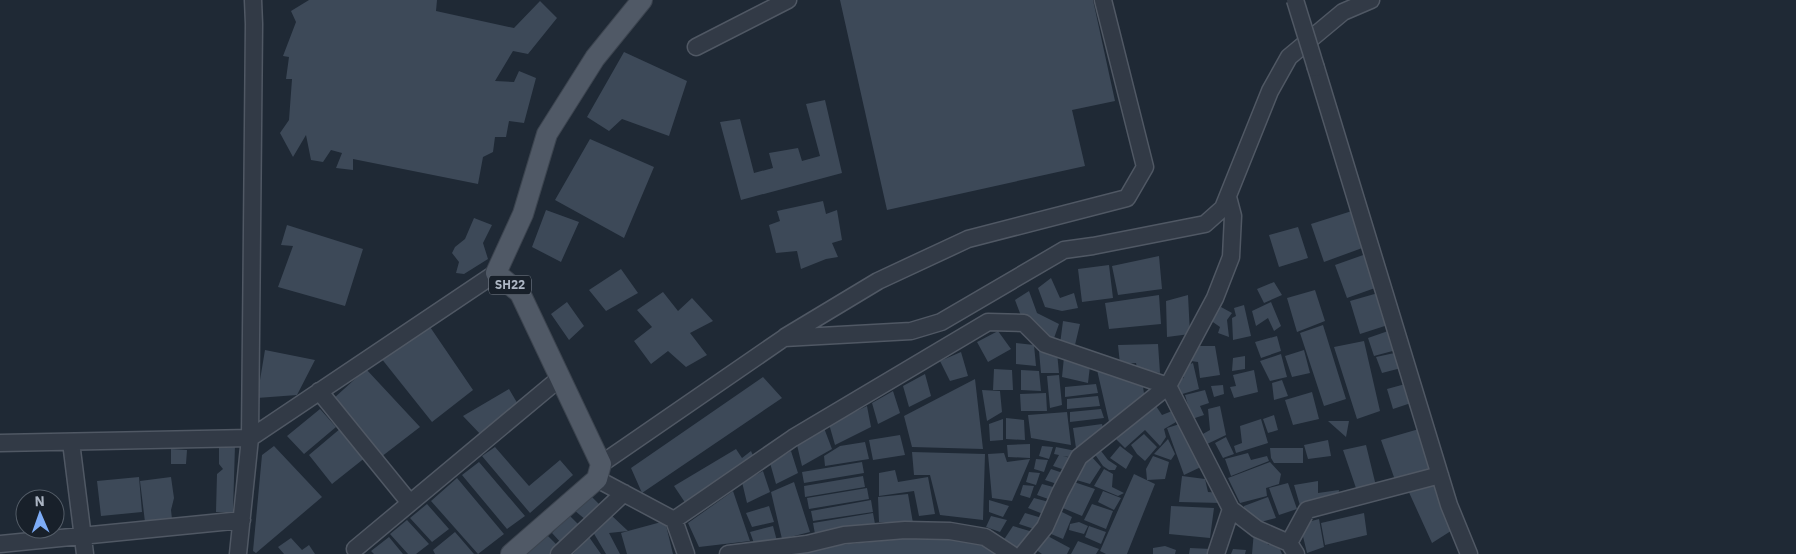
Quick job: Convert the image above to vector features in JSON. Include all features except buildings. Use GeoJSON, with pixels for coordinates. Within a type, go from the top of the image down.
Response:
{"type":"FeatureCollection","features":[{"type":"Feature","properties":{"kind":"main road","name":"SH22"},"geometry":{"type":"LineString","coordinates":[[599,472],[560,378],[520,293],[496,273],[523,214],[547,134],[596,58],[642,0]]}},
{"type":"Feature","properties":{"kind":"main road"},"geometry":{"type":"LineString","coordinates":[[511,554],[599,472]]}},
{"type":"Feature","properties":{"kind":"street"},"geometry":{"type":"LineString","coordinates":[[238,554],[250,438],[253,0]]}},
{"type":"Feature","properties":{"kind":"street"},"geometry":{"type":"LineString","coordinates":[[696,47],[788,0]]}},
{"type":"Feature","properties":{"kind":"street"},"geometry":{"type":"LineString","coordinates":[[686,554],[674,520],[624,493],[599,472],[784,338],[878,281],[968,239],[1127,198],[1145,167],[1103,0]]}},
{"type":"Feature","properties":{"kind":"street"},"geometry":{"type":"LineString","coordinates":[[1295,0],[1449,505],[1469,554]]}},
{"type":"Feature","properties":{"kind":"street"},"geometry":{"type":"LineString","coordinates":[[784,338],[911,332],[940,322],[1064,250],[1205,224],[1223,208],[1270,91],[1289,57],[1343,12],[1371,0]]}},
{"type":"Feature","properties":{"kind":"street"},"geometry":{"type":"LineString","coordinates":[[1031,552],[1045,528],[1060,492],[1079,457],[1168,386],[1215,298],[1231,257],[1233,216],[1228,197]]}},
{"type":"Feature","properties":{"kind":"street"},"geometry":{"type":"LineString","coordinates":[[0,443],[250,438],[496,273]]}},
{"type":"Feature","properties":{"kind":"street"},"geometry":{"type":"LineString","coordinates":[[674,520],[793,438],[988,322],[1024,324],[1045,344],[1168,386],[1231,509],[1256,529],[1292,548],[1307,510],[1440,475]]}},
{"type":"Feature","properties":{"kind":"street"},"geometry":{"type":"LineString","coordinates":[[355,549],[560,378]]}},
{"type":"Feature","properties":{"kind":"street"},"geometry":{"type":"LineString","coordinates":[[319,391],[410,503]]}},
{"type":"Feature","properties":{"kind":"street"},"geometry":{"type":"LineString","coordinates":[[70,442],[85,554]]}},
{"type":"Feature","properties":{"kind":"street"},"geometry":{"type":"LineString","coordinates":[[559,554],[624,493]]}},
{"type":"Feature","properties":{"kind":"street"},"geometry":{"type":"LineString","coordinates":[[1216,554],[1231,509]]}},
{"type":"Feature","properties":{"kind":"street"},"geometry":{"type":"LineString","coordinates":[[0,544],[242,520]]}},
{"type":"Feature","properties":{"kind":"street"},"geometry":{"type":"LineString","coordinates":[[728,554],[807,544],[844,535],[905,530],[950,531],[985,537],[1011,554]]}}]}
